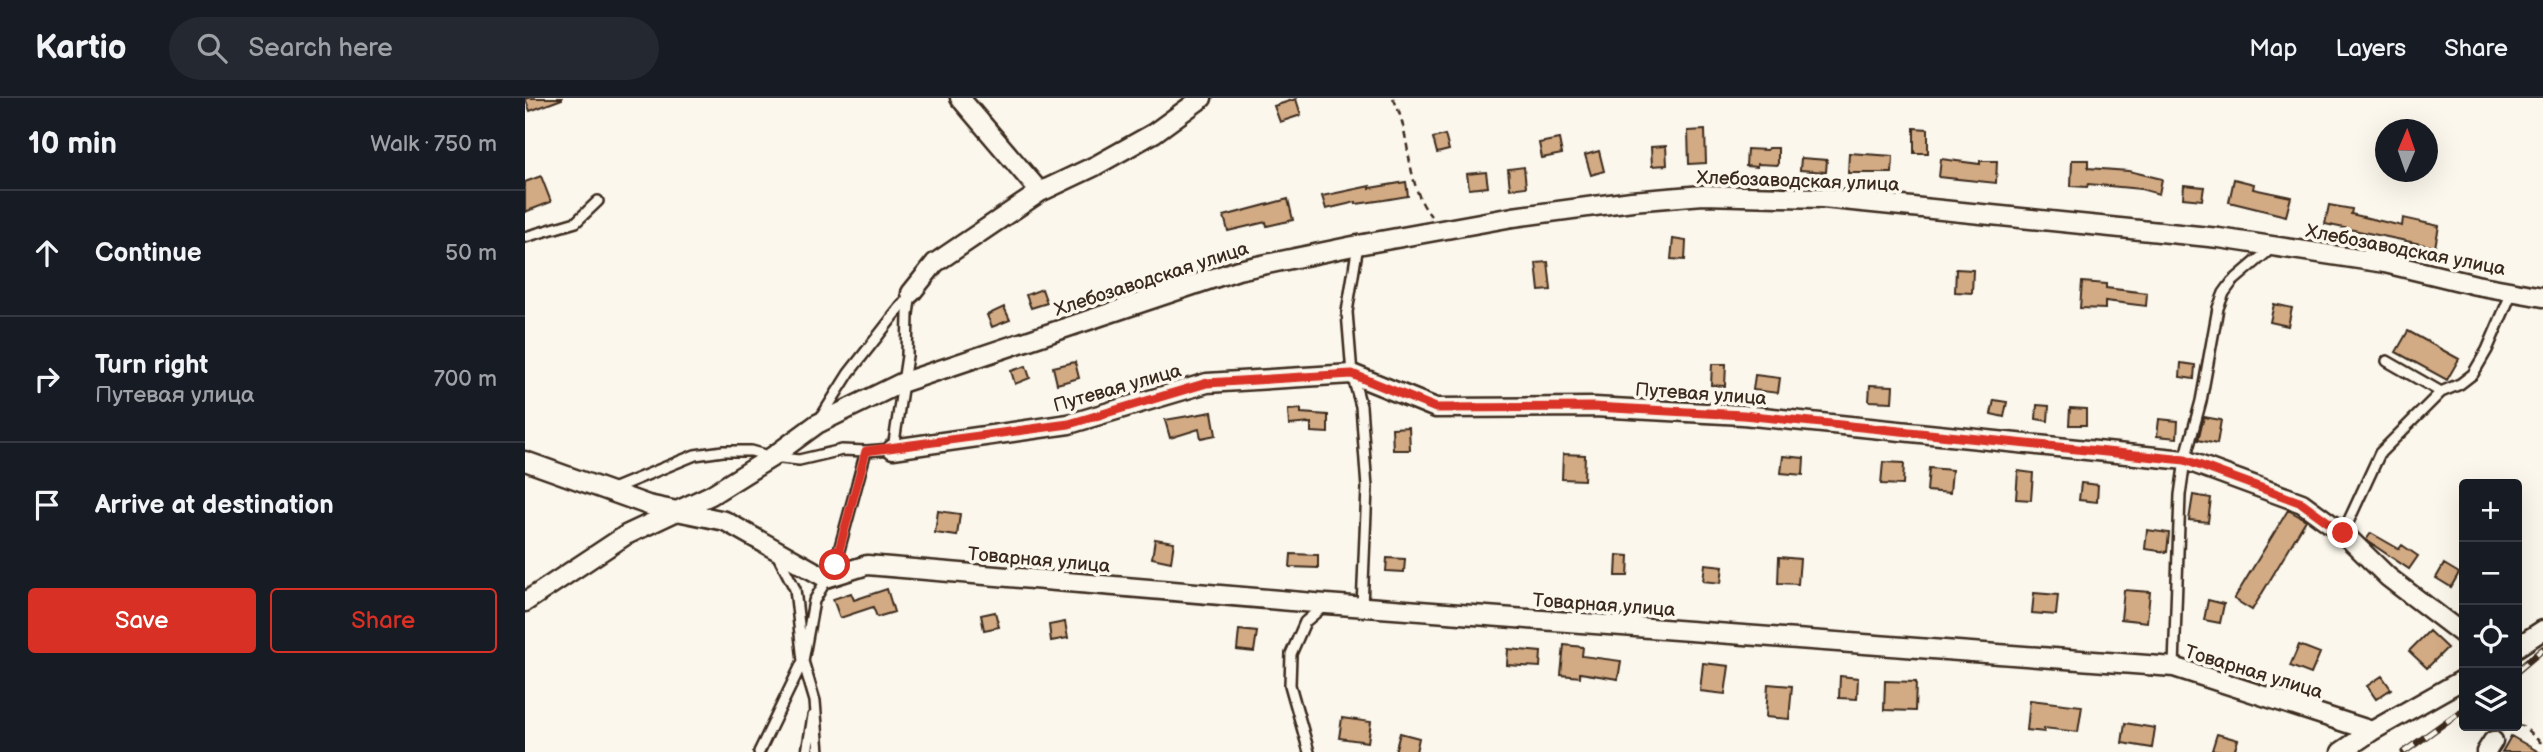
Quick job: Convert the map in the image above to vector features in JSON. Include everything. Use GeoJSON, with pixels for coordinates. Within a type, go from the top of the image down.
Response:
{"type":"FeatureCollection","features":[{"type":"Feature","properties":{"kind":"street"},"geometry":{"type":"LineString","coordinates":[[960,98],[1040,191]]}},
{"type":"Feature","properties":{"kind":"street"},"geometry":{"type":"LineString","coordinates":[[911,293],[935,263],[1040,191],[1095,166],[1154,133],[1202,98]]}},
{"type":"Feature","properties":{"kind":"street","name":"Хлебозаводская улица"},"geometry":{"type":"LineString","coordinates":[[525,602],[626,535],[711,495],[772,457],[817,424],[901,383],[1238,270],[1513,217],[1632,201],[1703,195],[1823,198],[2219,238],[2385,262],[2543,297]]}},
{"type":"Feature","properties":{"kind":"street","name":"Путевая улица"},"geometry":{"type":"LineString","coordinates":[[893,449],[1069,424],[1207,383],[1352,374],[1436,408],[1594,407],[1743,415],[2185,460],[2302,503],[2343,533],[2388,577],[2459,631]]}},
{"type":"Feature","properties":{"kind":"street"},"geometry":{"type":"LineString","coordinates":[[525,461],[649,505],[725,521],[825,578]]}},
{"type":"Feature","properties":{"kind":"street","name":"Товарная улица"},"geometry":{"type":"LineString","coordinates":[[825,578],[867,565],[1362,607],[2174,667],[2372,731]]}},
{"type":"Feature","properties":{"kind":"street"},"geometry":{"type":"LineString","coordinates":[[2522,644],[2543,630]]}},
{"type":"Feature","properties":{"kind":"street"},"geometry":{"type":"LineString","coordinates":[[2341,752],[2372,731],[2459,682]]}},
{"type":"Feature","properties":{"kind":"lane"},"geometry":{"type":"LineString","coordinates":[[525,237],[576,222],[598,201]]}},
{"type":"Feature","properties":{"kind":"lane"},"geometry":{"type":"LineString","coordinates":[[1357,245],[1347,312],[1352,374],[1361,406],[1367,488],[1362,607]]}},
{"type":"Feature","properties":{"kind":"lane"},"geometry":{"type":"LineString","coordinates":[[2174,667],[2180,495],[2218,308],[2232,282],[2274,246]]}},
{"type":"Feature","properties":{"kind":"lane"},"geometry":{"type":"LineString","coordinates":[[2343,533],[2381,453],[2441,392],[2460,384],[2473,374],[2487,350],[2512,292]]}},
{"type":"Feature","properties":{"kind":"lane"},"geometry":{"type":"LineString","coordinates":[[609,490],[695,456],[723,451],[751,451],[799,460],[842,450],[893,449],[907,356],[911,293]]}},
{"type":"Feature","properties":{"kind":"lane"},"geometry":{"type":"LineString","coordinates":[[817,424],[849,373],[911,293]]}},
{"type":"Feature","properties":{"kind":"lane"},"geometry":{"type":"LineString","coordinates":[[2387,361],[2441,392]]}},
{"type":"Feature","properties":{"kind":"lane"},"geometry":{"type":"LineString","coordinates":[[759,752],[803,661],[814,601],[835,565],[866,451]]}},
{"type":"Feature","properties":{"kind":"lane"},"geometry":{"type":"LineString","coordinates":[[774,549],[795,589],[803,661],[815,701],[819,752]]}},
{"type":"Feature","properties":{"kind":"lane"},"geometry":{"type":"LineString","coordinates":[[1309,752],[1290,685],[1291,654],[1305,622],[1326,604]]}},
{"type":"Feature","properties":{"kind":"lane"},"geometry":{"type":"LineString","coordinates":[[807,752],[815,701]]}},
{"type":"Feature","properties":{"kind":"path"},"geometry":{"type":"LineString","coordinates":[[1393,98],[1403,121],[1421,205],[1441,229]]}},
{"type":"Feature","properties":{"kind":"path"},"geometry":{"type":"LineString","coordinates":[[2522,726],[2543,742]]}},
{"type":"Feature","properties":{"kind":"building"},"geometry":{"type":"Polygon","coordinates":[[[525,98],[562,98],[562,99],[530,111],[525,98]]]}},
{"type":"Feature","properties":{"kind":"building"},"geometry":{"type":"Polygon","coordinates":[[[1296,99],[1301,115],[1280,122],[1274,106],[1296,99]]]}},
{"type":"Feature","properties":{"kind":"building"},"geometry":{"type":"Polygon","coordinates":[[[1914,128],[1928,129],[1928,153],[1914,153],[1914,128]]]}},
{"type":"Feature","properties":{"kind":"building"},"geometry":{"type":"Polygon","coordinates":[[[1705,130],[1706,163],[1689,164],[1688,131],[1705,130]]]}},
{"type":"Feature","properties":{"kind":"building"},"geometry":{"type":"Polygon","coordinates":[[[1445,135],[1449,150],[1437,153],[1433,138],[1445,135]]]}},
{"type":"Feature","properties":{"kind":"building"},"geometry":{"type":"Polygon","coordinates":[[[1559,139],[1562,154],[1542,158],[1539,143],[1559,139]]]}},
{"type":"Feature","properties":{"kind":"building"},"geometry":{"type":"Polygon","coordinates":[[[1666,146],[1667,165],[1652,166],[1651,147],[1666,146]]]}},
{"type":"Feature","properties":{"kind":"building"},"geometry":{"type":"Polygon","coordinates":[[[1778,148],[1778,165],[1746,166],[1747,149],[1778,148]]]}},
{"type":"Feature","properties":{"kind":"building"},"geometry":{"type":"Polygon","coordinates":[[[1599,151],[1604,171],[1591,175],[1585,155],[1599,151]]]}},
{"type":"Feature","properties":{"kind":"building"},"geometry":{"type":"Polygon","coordinates":[[[1849,153],[1893,156],[1892,173],[1848,173],[1849,153]]]}},
{"type":"Feature","properties":{"kind":"building"},"geometry":{"type":"Polygon","coordinates":[[[1801,158],[1827,160],[1826,172],[1800,170],[1801,158]]]}},
{"type":"Feature","properties":{"kind":"building"},"geometry":{"type":"Polygon","coordinates":[[[1941,159],[1980,164],[1980,161],[1997,161],[1996,183],[1939,177],[1941,159]]]}},
{"type":"Feature","properties":{"kind":"building"},"geometry":{"type":"Polygon","coordinates":[[[2072,160],[2088,160],[2088,168],[2129,171],[2162,179],[2159,194],[2141,189],[2088,184],[2087,187],[2071,186],[2072,160]]]}},
{"type":"Feature","properties":{"kind":"building"},"geometry":{"type":"Polygon","coordinates":[[[1524,167],[1526,187],[1510,189],[1508,169],[1524,167]]]}},
{"type":"Feature","properties":{"kind":"building"},"geometry":{"type":"Polygon","coordinates":[[[1486,172],[1488,187],[1469,189],[1467,174],[1486,172]]]}},
{"type":"Feature","properties":{"kind":"building"},"geometry":{"type":"Polygon","coordinates":[[[541,176],[551,202],[525,212],[525,182],[541,176]]]}},
{"type":"Feature","properties":{"kind":"building"},"geometry":{"type":"Polygon","coordinates":[[[2234,179],[2254,184],[2253,189],[2291,197],[2286,216],[2229,202],[2234,179]]]}},
{"type":"Feature","properties":{"kind":"building"},"geometry":{"type":"Polygon","coordinates":[[[1406,182],[1408,196],[1356,202],[1326,209],[1322,196],[1370,186],[1406,182]]]}},
{"type":"Feature","properties":{"kind":"building"},"geometry":{"type":"Polygon","coordinates":[[[2184,185],[2204,187],[2202,200],[2183,198],[2184,185]]]}},
{"type":"Feature","properties":{"kind":"building"},"geometry":{"type":"Polygon","coordinates":[[[1288,199],[1293,220],[1267,226],[1266,222],[1228,231],[1224,216],[1288,199]]]}},
{"type":"Feature","properties":{"kind":"building"},"geometry":{"type":"Polygon","coordinates":[[[2329,205],[2352,209],[2351,214],[2402,226],[2403,218],[2439,226],[2435,247],[2325,224],[2329,205]]]}},
{"type":"Feature","properties":{"kind":"building"},"geometry":{"type":"Polygon","coordinates":[[[1673,239],[1686,241],[1685,260],[1671,259],[1673,239]]]}},
{"type":"Feature","properties":{"kind":"building"},"geometry":{"type":"Polygon","coordinates":[[[1548,262],[1551,290],[1539,291],[1536,263],[1548,262]]]}},
{"type":"Feature","properties":{"kind":"building"},"geometry":{"type":"Polygon","coordinates":[[[1956,269],[1973,270],[1972,293],[1955,292],[1956,269]]]}},
{"type":"Feature","properties":{"kind":"building"},"geometry":{"type":"Polygon","coordinates":[[[2082,282],[2147,293],[2146,306],[2105,301],[2105,309],[2080,308],[2082,282]]]}},
{"type":"Feature","properties":{"kind":"building"},"geometry":{"type":"Polygon","coordinates":[[[1042,289],[1047,303],[1031,308],[1026,295],[1042,289]]]}},
{"type":"Feature","properties":{"kind":"building"},"geometry":{"type":"Polygon","coordinates":[[[2274,304],[2292,308],[2288,326],[2270,322],[2274,304]]]}},
{"type":"Feature","properties":{"kind":"building"},"geometry":{"type":"Polygon","coordinates":[[[1004,307],[1010,320],[992,327],[987,315],[1004,307]]]}},
{"type":"Feature","properties":{"kind":"building"},"geometry":{"type":"Polygon","coordinates":[[[2408,331],[2459,359],[2447,380],[2396,352],[2408,331]]]}},
{"type":"Feature","properties":{"kind":"building"},"geometry":{"type":"Polygon","coordinates":[[[1075,362],[1079,378],[1057,384],[1053,367],[1075,362]]]}},
{"type":"Feature","properties":{"kind":"building"},"geometry":{"type":"Polygon","coordinates":[[[2181,363],[2195,365],[2194,379],[2180,377],[2181,363]]]}},
{"type":"Feature","properties":{"kind":"building"},"geometry":{"type":"Polygon","coordinates":[[[1712,364],[1726,364],[1725,386],[1711,385],[1712,364]]]}},
{"type":"Feature","properties":{"kind":"building"},"geometry":{"type":"Polygon","coordinates":[[[1026,366],[1030,378],[1015,384],[1011,371],[1026,366]]]}},
{"type":"Feature","properties":{"kind":"building"},"geometry":{"type":"Polygon","coordinates":[[[1755,375],[1780,378],[1778,393],[1753,390],[1755,375]]]}},
{"type":"Feature","properties":{"kind":"building"},"geometry":{"type":"Polygon","coordinates":[[[1870,385],[1893,386],[1892,402],[1869,401],[1870,385]]]}},
{"type":"Feature","properties":{"kind":"building"},"geometry":{"type":"Polygon","coordinates":[[[1994,400],[2007,402],[2004,417],[1991,414],[1994,400]]]}},
{"type":"Feature","properties":{"kind":"building"},"geometry":{"type":"Polygon","coordinates":[[[2037,405],[2049,406],[2048,421],[2036,419],[2037,405]]]}},
{"type":"Feature","properties":{"kind":"building"},"geometry":{"type":"Polygon","coordinates":[[[2070,408],[2086,409],[2086,425],[2069,425],[2070,408]]]}},
{"type":"Feature","properties":{"kind":"building"},"geometry":{"type":"Polygon","coordinates":[[[1301,409],[1301,413],[1328,415],[1328,433],[1311,432],[1311,423],[1289,425],[1288,410],[1301,409]]]}},
{"type":"Feature","properties":{"kind":"building"},"geometry":{"type":"Polygon","coordinates":[[[1212,412],[1216,435],[1201,438],[1199,429],[1170,438],[1165,420],[1212,412]]]}},
{"type":"Feature","properties":{"kind":"building"},"geometry":{"type":"Polygon","coordinates":[[[2204,417],[2221,420],[2217,444],[2198,440],[2204,417]]]}},
{"type":"Feature","properties":{"kind":"building"},"geometry":{"type":"Polygon","coordinates":[[[2159,419],[2178,421],[2177,438],[2157,436],[2159,419]]]}},
{"type":"Feature","properties":{"kind":"building"},"geometry":{"type":"Polygon","coordinates":[[[1409,427],[1410,450],[1393,450],[1392,428],[1409,427]]]}},
{"type":"Feature","properties":{"kind":"building"},"geometry":{"type":"Polygon","coordinates":[[[1563,454],[1585,455],[1584,480],[1562,479],[1563,454]]]}},
{"type":"Feature","properties":{"kind":"building"},"geometry":{"type":"Polygon","coordinates":[[[1783,456],[1804,458],[1803,475],[1781,473],[1783,456]]]}},
{"type":"Feature","properties":{"kind":"building"},"geometry":{"type":"Polygon","coordinates":[[[1883,462],[1904,463],[1903,485],[1881,484],[1883,462]]]}},
{"type":"Feature","properties":{"kind":"building"},"geometry":{"type":"Polygon","coordinates":[[[1929,468],[1952,470],[1950,493],[1927,491],[1929,468]]]}},
{"type":"Feature","properties":{"kind":"building"},"geometry":{"type":"Polygon","coordinates":[[[2018,471],[2033,473],[2031,500],[2016,499],[2018,471]]]}},
{"type":"Feature","properties":{"kind":"building"},"geometry":{"type":"Polygon","coordinates":[[[2081,483],[2098,485],[2097,502],[2079,500],[2081,483]]]}},
{"type":"Feature","properties":{"kind":"building"},"geometry":{"type":"Polygon","coordinates":[[[2193,495],[2211,498],[2208,522],[2189,520],[2193,495]]]}},
{"type":"Feature","properties":{"kind":"building"},"geometry":{"type":"Polygon","coordinates":[[[2288,510],[2306,520],[2252,610],[2234,599],[2288,510]]]}},
{"type":"Feature","properties":{"kind":"building"},"geometry":{"type":"Polygon","coordinates":[[[938,511],[960,514],[957,536],[935,533],[938,511]]]}},
{"type":"Feature","properties":{"kind":"building"},"geometry":{"type":"Polygon","coordinates":[[[2147,530],[2169,533],[2167,552],[2145,549],[2147,530]]]}},
{"type":"Feature","properties":{"kind":"building"},"geometry":{"type":"Polygon","coordinates":[[[2371,533],[2399,549],[2402,545],[2418,556],[2409,569],[2366,540],[2371,533]]]}},
{"type":"Feature","properties":{"kind":"building"},"geometry":{"type":"Polygon","coordinates":[[[1155,539],[1174,542],[1171,562],[1152,558],[1155,539]]]}},
{"type":"Feature","properties":{"kind":"building"},"geometry":{"type":"Polygon","coordinates":[[[1291,554],[1318,555],[1318,568],[1290,567],[1291,554]]]}},
{"type":"Feature","properties":{"kind":"building"},"geometry":{"type":"Polygon","coordinates":[[[1617,555],[1629,556],[1628,576],[1616,576],[1617,555]]]}},
{"type":"Feature","properties":{"kind":"building"},"geometry":{"type":"Polygon","coordinates":[[[1779,557],[1800,559],[1798,584],[1778,583],[1779,557]]]}},
{"type":"Feature","properties":{"kind":"building"},"geometry":{"type":"Polygon","coordinates":[[[1387,558],[1405,559],[1404,572],[1386,571],[1387,558]]]}},
{"type":"Feature","properties":{"kind":"building"},"geometry":{"type":"Polygon","coordinates":[[[1705,564],[1723,566],[1721,583],[1703,581],[1705,564]]]}},
{"type":"Feature","properties":{"kind":"building"},"geometry":{"type":"Polygon","coordinates":[[[2444,564],[2459,573],[2451,587],[2436,578],[2444,564]]]}},
{"type":"Feature","properties":{"kind":"building"},"geometry":{"type":"Polygon","coordinates":[[[887,589],[894,612],[877,617],[873,607],[840,618],[833,599],[851,593],[854,600],[887,589]]]}},
{"type":"Feature","properties":{"kind":"building"},"geometry":{"type":"Polygon","coordinates":[[[2124,590],[2150,592],[2147,622],[2121,619],[2124,590]]]}},
{"type":"Feature","properties":{"kind":"building"},"geometry":{"type":"Polygon","coordinates":[[[2034,593],[2058,595],[2056,615],[2032,613],[2034,593]]]}},
{"type":"Feature","properties":{"kind":"building"},"geometry":{"type":"Polygon","coordinates":[[[2208,600],[2224,604],[2220,623],[2204,620],[2208,600]]]}},
{"type":"Feature","properties":{"kind":"building"},"geometry":{"type":"Polygon","coordinates":[[[995,612],[999,627],[984,630],[981,615],[995,612]]]}},
{"type":"Feature","properties":{"kind":"building"},"geometry":{"type":"Polygon","coordinates":[[[1065,622],[1068,638],[1051,641],[1049,625],[1065,622]]]}},
{"type":"Feature","properties":{"kind":"building"},"geometry":{"type":"Polygon","coordinates":[[[1239,630],[1257,632],[1254,652],[1237,650],[1239,630]]]}},
{"type":"Feature","properties":{"kind":"building"},"geometry":{"type":"Polygon","coordinates":[[[2429,631],[2447,648],[2427,668],[2409,651],[2429,631]]]}},
{"type":"Feature","properties":{"kind":"building"},"geometry":{"type":"Polygon","coordinates":[[[1564,645],[1583,647],[1582,656],[1621,661],[1618,679],[1580,673],[1580,677],[1561,675],[1564,645]]]}},
{"type":"Feature","properties":{"kind":"building"},"geometry":{"type":"Polygon","coordinates":[[[2299,645],[2320,653],[2311,674],[2290,666],[2299,645]]]}},
{"type":"Feature","properties":{"kind":"building"},"geometry":{"type":"Polygon","coordinates":[[[1508,649],[1541,652],[1540,667],[1507,665],[1508,649]]]}},
{"type":"Feature","properties":{"kind":"building"},"geometry":{"type":"Polygon","coordinates":[[[1703,663],[1729,666],[1725,694],[1700,691],[1703,663]]]}},
{"type":"Feature","properties":{"kind":"building"},"geometry":{"type":"Polygon","coordinates":[[[1840,676],[1858,678],[1857,699],[1839,698],[1840,676]]]}},
{"type":"Feature","properties":{"kind":"building"},"geometry":{"type":"Polygon","coordinates":[[[2382,676],[2391,689],[2376,699],[2367,686],[2382,676]]]}},
{"type":"Feature","properties":{"kind":"building"},"geometry":{"type":"Polygon","coordinates":[[[1885,681],[1916,682],[1915,711],[1884,710],[1885,681]]]}},
{"type":"Feature","properties":{"kind":"building"},"geometry":{"type":"Polygon","coordinates":[[[1768,684],[1792,686],[1789,719],[1766,717],[1768,684]]]}},
{"type":"Feature","properties":{"kind":"building"},"geometry":{"type":"Polygon","coordinates":[[[2030,700],[2082,706],[2078,732],[2044,728],[2044,732],[2027,730],[2030,700]]]}},
{"type":"Feature","properties":{"kind":"building"},"geometry":{"type":"Polygon","coordinates":[[[1342,718],[1371,722],[1368,742],[1339,738],[1342,718]]]}},
{"type":"Feature","properties":{"kind":"building"},"geometry":{"type":"Polygon","coordinates":[[[2125,723],[2155,728],[2152,748],[2122,743],[2125,723]]]}},
{"type":"Feature","properties":{"kind":"building"},"geometry":{"type":"Polygon","coordinates":[[[1400,733],[1419,738],[1416,752],[1395,752],[1400,733]]]}},
{"type":"Feature","properties":{"kind":"building"},"geometry":{"type":"Polygon","coordinates":[[[2217,734],[2238,740],[2234,752],[2212,750],[2217,734]]]}},
{"type":"Feature","properties":{"kind":"building"},"geometry":{"type":"Polygon","coordinates":[[[2511,736],[2539,752],[2502,752],[2511,736]]]}},
{"type":"Feature","properties":{"kind":"railway"},"geometry":{"type":"LineString","coordinates":[[2521,668],[2543,649]]}},
{"type":"Feature","properties":{"kind":"railway"},"geometry":{"type":"LineString","coordinates":[[2404,752],[2459,713]]}},
{"type":"Feature","properties":{"kind":"route"},"geometry":{"type":"LineString","coordinates":[[835,565],[866,451],[1069,424],[1207,383],[1352,374],[1436,408],[1594,407],[1743,415],[2185,460],[2302,503],[2343,533]]}}]}
